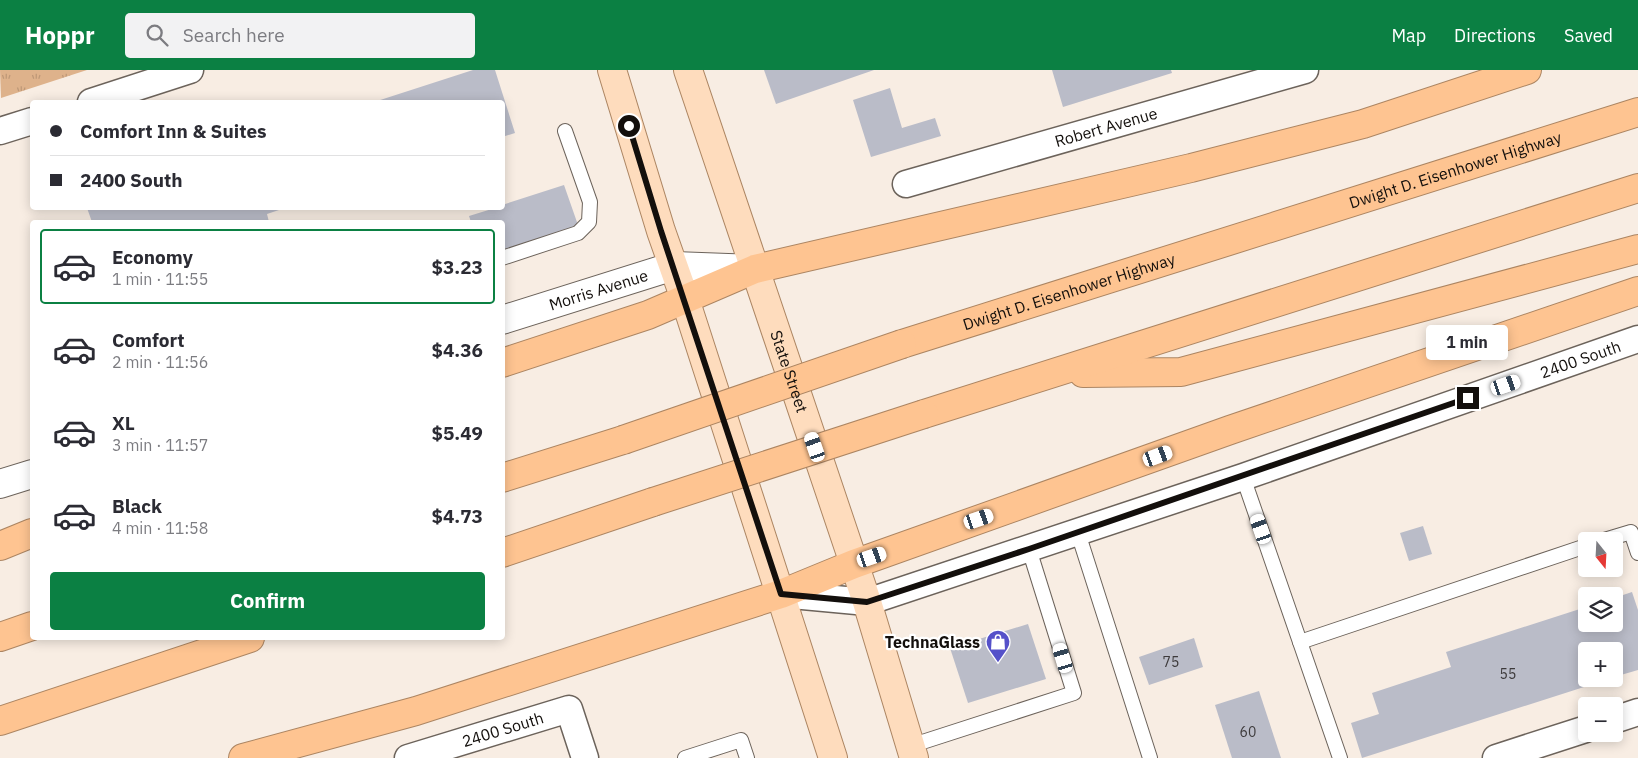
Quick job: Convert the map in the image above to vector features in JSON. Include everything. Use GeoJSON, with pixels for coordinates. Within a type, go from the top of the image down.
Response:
{"type":"FeatureCollection","features":[{"type":"Feature","properties":{"kind":"highway"},"geometry":{"type":"LineString","coordinates":[[505,362],[648,315],[755,269],[1192,168],[1363,124],[1527,70]]}},
{"type":"Feature","properties":{"kind":"highway","name":"Dwight D. Eisenhower Highway"},"geometry":{"type":"LineString","coordinates":[[505,477],[622,440],[902,344],[1638,112]]}},
{"type":"Feature","properties":{"kind":"highway"},"geometry":{"type":"LineString","coordinates":[[505,552],[924,414],[1638,188]]}},
{"type":"Feature","properties":{"kind":"highway"},"geometry":{"type":"LineString","coordinates":[[1053,374],[1181,372],[1638,249]]}},
{"type":"Feature","properties":{"kind":"highway"},"geometry":{"type":"LineString","coordinates":[[243,758],[416,712],[781,594],[854,564],[1230,430],[1638,291]]}},
{"type":"Feature","properties":{"kind":"highway"},"geometry":{"type":"LineString","coordinates":[[0,546],[30,534]]}},
{"type":"Feature","properties":{"kind":"highway"},"geometry":{"type":"LineString","coordinates":[[0,637],[30,627]]}},
{"type":"Feature","properties":{"kind":"highway"},"geometry":{"type":"LineString","coordinates":[[0,721],[244,640]]}},
{"type":"Feature","properties":{"kind":"main road"},"geometry":{"type":"LineString","coordinates":[[612,70],[661,231],[685,299],[833,758]]}},
{"type":"Feature","properties":{"kind":"main road","name":"State Street"},"geometry":{"type":"LineString","coordinates":[[688,70],[867,602],[912,752]]}},
{"type":"Feature","properties":{"kind":"street"},"geometry":{"type":"LineString","coordinates":[[97,100],[190,70]]}},
{"type":"Feature","properties":{"kind":"street","name":"Robert Avenue"},"geometry":{"type":"LineString","coordinates":[[906,184],[1305,70]]}},
{"type":"Feature","properties":{"kind":"street"},"geometry":{"type":"LineString","coordinates":[[0,131],[30,122]]}},
{"type":"Feature","properties":{"kind":"street","name":"Morris Avenue"},"geometry":{"type":"LineString","coordinates":[[505,319],[674,266],[755,269]]}},
{"type":"Feature","properties":{"kind":"street","name":"2400 South"},"geometry":{"type":"LineString","coordinates":[[781,594],[867,602],[1078,533],[1638,339]]}},
{"type":"Feature","properties":{"kind":"street"},"geometry":{"type":"LineString","coordinates":[[0,484],[30,475]]}},
{"type":"Feature","properties":{"kind":"street","name":"2400 South"},"geometry":{"type":"LineString","coordinates":[[408,758],[569,709],[585,758]]}},
{"type":"Feature","properties":{"kind":"street"},"geometry":{"type":"LineString","coordinates":[[1623,717],[1638,712]]}},
{"type":"Feature","properties":{"kind":"street"},"geometry":{"type":"LineString","coordinates":[[1496,758],[1578,731]]}},
{"type":"Feature","properties":{"kind":"lane"},"geometry":{"type":"LineString","coordinates":[[505,257],[578,233],[589,222],[590,202],[565,131]]}},
{"type":"Feature","properties":{"kind":"lane"},"geometry":{"type":"LineString","coordinates":[[1242,477],[1340,758]]}},
{"type":"Feature","properties":{"kind":"lane"},"geometry":{"type":"LineString","coordinates":[[1623,534],[1631,532],[1638,553]]}},
{"type":"Feature","properties":{"kind":"lane"},"geometry":{"type":"LineString","coordinates":[[1078,533],[1150,758]]}},
{"type":"Feature","properties":{"kind":"lane"},"geometry":{"type":"LineString","coordinates":[[1300,642],[1515,568],[1578,548]]}},
{"type":"Feature","properties":{"kind":"lane"},"geometry":{"type":"LineString","coordinates":[[912,752],[1074,693],[1029,549]]}},
{"type":"Feature","properties":{"kind":"lane"},"geometry":{"type":"LineString","coordinates":[[685,758],[741,740],[747,758]]}},
{"type":"Feature","properties":{"kind":"green space"},"geometry":{"type":"Polygon","coordinates":[[[0,70],[87,70],[1,98],[0,70]]]}},
{"type":"Feature","properties":{"kind":"building"},"geometry":{"type":"Polygon","coordinates":[[[473,70],[495,70],[505,100],[380,100],[473,70]]]}},
{"type":"Feature","properties":{"kind":"building"},"geometry":{"type":"Polygon","coordinates":[[[764,70],[874,70],[776,104],[764,70]]]}},
{"type":"Feature","properties":{"kind":"building"},"geometry":{"type":"Polygon","coordinates":[[[1052,70],[1171,70],[1172,73],[1063,107],[1052,70]]]}},
{"type":"Feature","properties":{"kind":"building"},"geometry":{"type":"Polygon","coordinates":[[[890,88],[902,128],[935,118],[941,136],[871,157],[853,100],[890,88]]]}},
{"type":"Feature","properties":{"kind":"building"},"geometry":{"type":"Polygon","coordinates":[[[505,102],[515,133],[505,136],[505,102]]]}},
{"type":"Feature","properties":{"kind":"building"},"geometry":{"type":"Polygon","coordinates":[[[564,185],[578,225],[505,251],[505,220],[470,220],[469,216],[488,210],[505,210],[505,204],[564,185]]]}},
{"type":"Feature","properties":{"kind":"building"},"geometry":{"type":"Polygon","coordinates":[[[88,210],[279,210],[267,214],[268,220],[91,220],[88,210]]]}},
{"type":"Feature","properties":{"kind":"building"},"geometry":{"type":"Polygon","coordinates":[[[1423,526],[1432,554],[1409,561],[1400,533],[1423,526]]]}},
{"type":"Feature","properties":{"kind":"building"},"geometry":{"type":"Polygon","coordinates":[[[1632,592],[1638,610],[1638,670],[1623,674],[1623,642],[1578,642],[1578,687],[1584,687],[1362,758],[1351,723],[1379,714],[1372,693],[1451,667],[1446,652],[1578,610],[1578,632],[1623,632],[1623,595],[1632,592]]]}},
{"type":"Feature","properties":{"kind":"building","name":"TechnaGlass"},"geometry":{"type":"Polygon","coordinates":[[[1028,624],[1046,679],[968,703],[950,648],[1028,624]]]}},
{"type":"Feature","properties":{"kind":"building"},"geometry":{"type":"Polygon","coordinates":[[[1194,638],[1203,667],[1149,685],[1139,657],[1194,638]]]}},
{"type":"Feature","properties":{"kind":"building"},"geometry":{"type":"Polygon","coordinates":[[[1259,691],[1281,758],[1232,758],[1215,705],[1259,691]]]}},
{"type":"Feature","properties":{"kind":"place","name":"TechnaGlass"},"geometry":{"type":"Point","coordinates":[998,663]}},
{"type":"Feature","properties":{"kind":"route"},"geometry":{"type":"LineString","coordinates":[[629,126],[661,231],[781,594],[867,602],[1242,477],[1468,398]]}}]}
